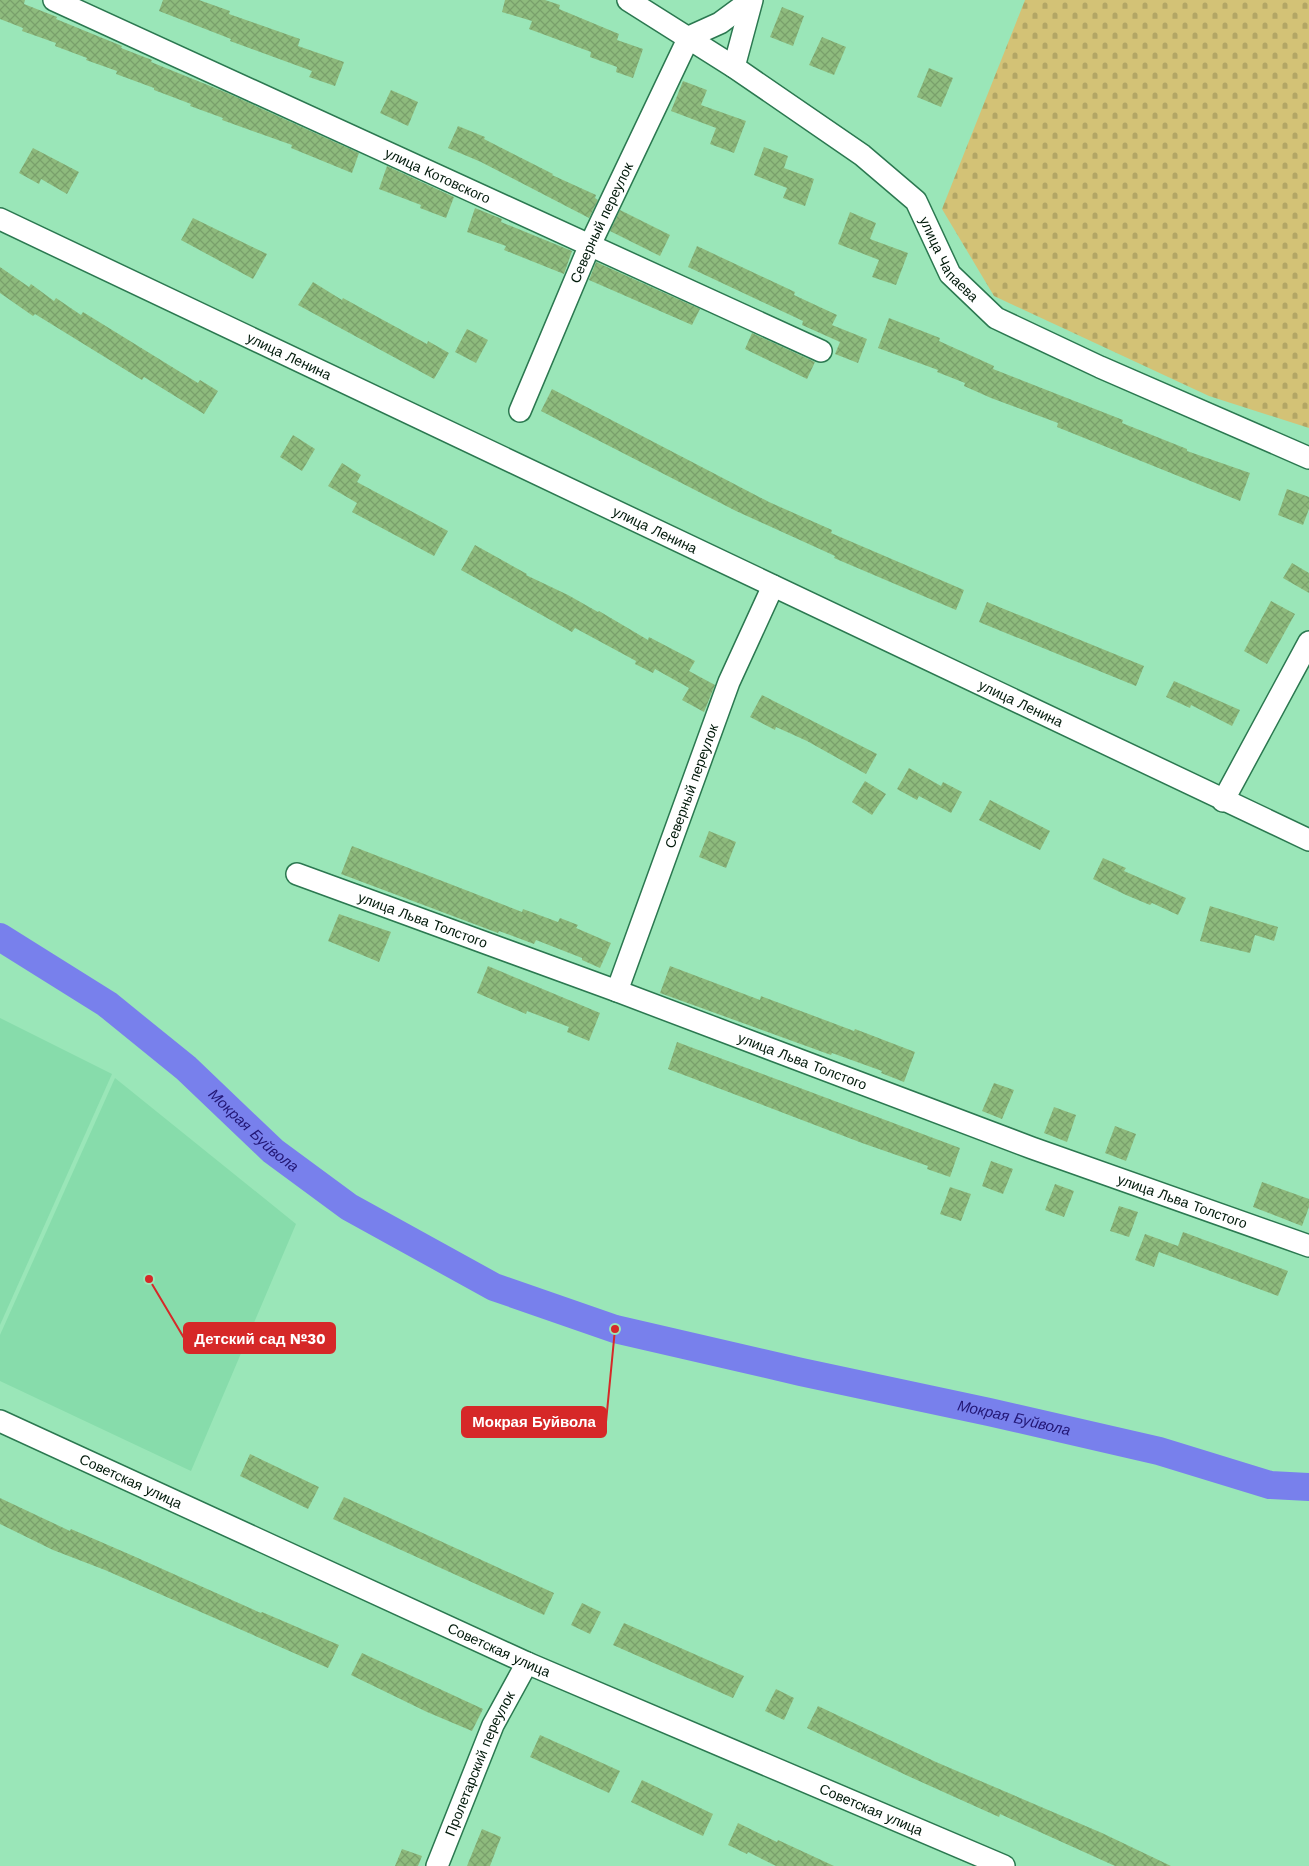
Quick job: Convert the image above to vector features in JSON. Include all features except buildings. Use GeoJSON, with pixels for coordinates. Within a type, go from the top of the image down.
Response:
{"type":"FeatureCollection","features":[{"type":"Feature","properties":{"kind":"street","name":"улица Котовского"},"geometry":{"type":"LineString","coordinates":[[54,0],[822,351]]}},
{"type":"Feature","properties":{"kind":"street","name":"улица Чапаева"},"geometry":{"type":"LineString","coordinates":[[628,0],[689,37],[862,155],[916,201],[950,274],[996,318],[1100,367],[1309,458]]}},
{"type":"Feature","properties":{"kind":"street"},"geometry":{"type":"LineString","coordinates":[[689,37],[720,23],[752,0]]}},
{"type":"Feature","properties":{"kind":"street"},"geometry":{"type":"LineString","coordinates":[[734,67],[752,0]]}},
{"type":"Feature","properties":{"kind":"street","name":"Северный переулок"},"geometry":{"type":"LineString","coordinates":[[520,411],[589,246],[689,37]]}},
{"type":"Feature","properties":{"kind":"street","name":"улица Ленина"},"geometry":{"type":"LineString","coordinates":[[0,219],[1223,801],[1309,840]]}},
{"type":"Feature","properties":{"kind":"street","name":"Северный переулок"},"geometry":{"type":"LineString","coordinates":[[617,991],[729,682],[773,586]]}},
{"type":"Feature","properties":{"kind":"street"},"geometry":{"type":"LineString","coordinates":[[1223,801],[1309,642]]}},
{"type":"Feature","properties":{"kind":"street","name":"улица Льва Толстого"},"geometry":{"type":"LineString","coordinates":[[297,874],[617,991],[1032,1148],[1309,1246]]}},
{"type":"Feature","properties":{"kind":"street","name":"Советская улица"},"geometry":{"type":"LineString","coordinates":[[0,1422],[526,1663],[1004,1866]]}},
{"type":"Feature","properties":{"kind":"street","name":"Пролетарский переулок"},"geometry":{"type":"LineString","coordinates":[[438,1866],[493,1725],[526,1663]]}},
{"type":"Feature","properties":{"kind":"shaded area"},"geometry":{"type":"Polygon","coordinates":[[[0,1018],[112,1074],[0,1325],[0,1018]]]}},
{"type":"Feature","properties":{"kind":"shaded area"},"geometry":{"type":"Polygon","coordinates":[[[115,1078],[296,1224],[191,1471],[0,1381],[0,1335],[115,1078]]]}},
{"type":"Feature","properties":{"kind":"green space"},"geometry":{"type":"Polygon","coordinates":[[[1025,0],[1309,0],[1309,428],[1209,396],[994,296],[942,209],[1025,0]]]}},
{"type":"Feature","properties":{"kind":"waterway","name":"Мокрая Буйвола"},"geometry":{"type":"LineString","coordinates":[[0,937],[107,1004],[186,1068],[273,1151],[349,1207],[494,1287],[615,1329],[1159,1451],[1270,1485],[1309,1487]]}},
{"type":"Feature","properties":{"kind":"place","name":"Детский сад №30"},"geometry":{"type":"Point","coordinates":[149,1279]}},
{"type":"Feature","properties":{"kind":"place","name":"Мокрая Буйвола"},"geometry":{"type":"Point","coordinates":[615,1329]}}]}
